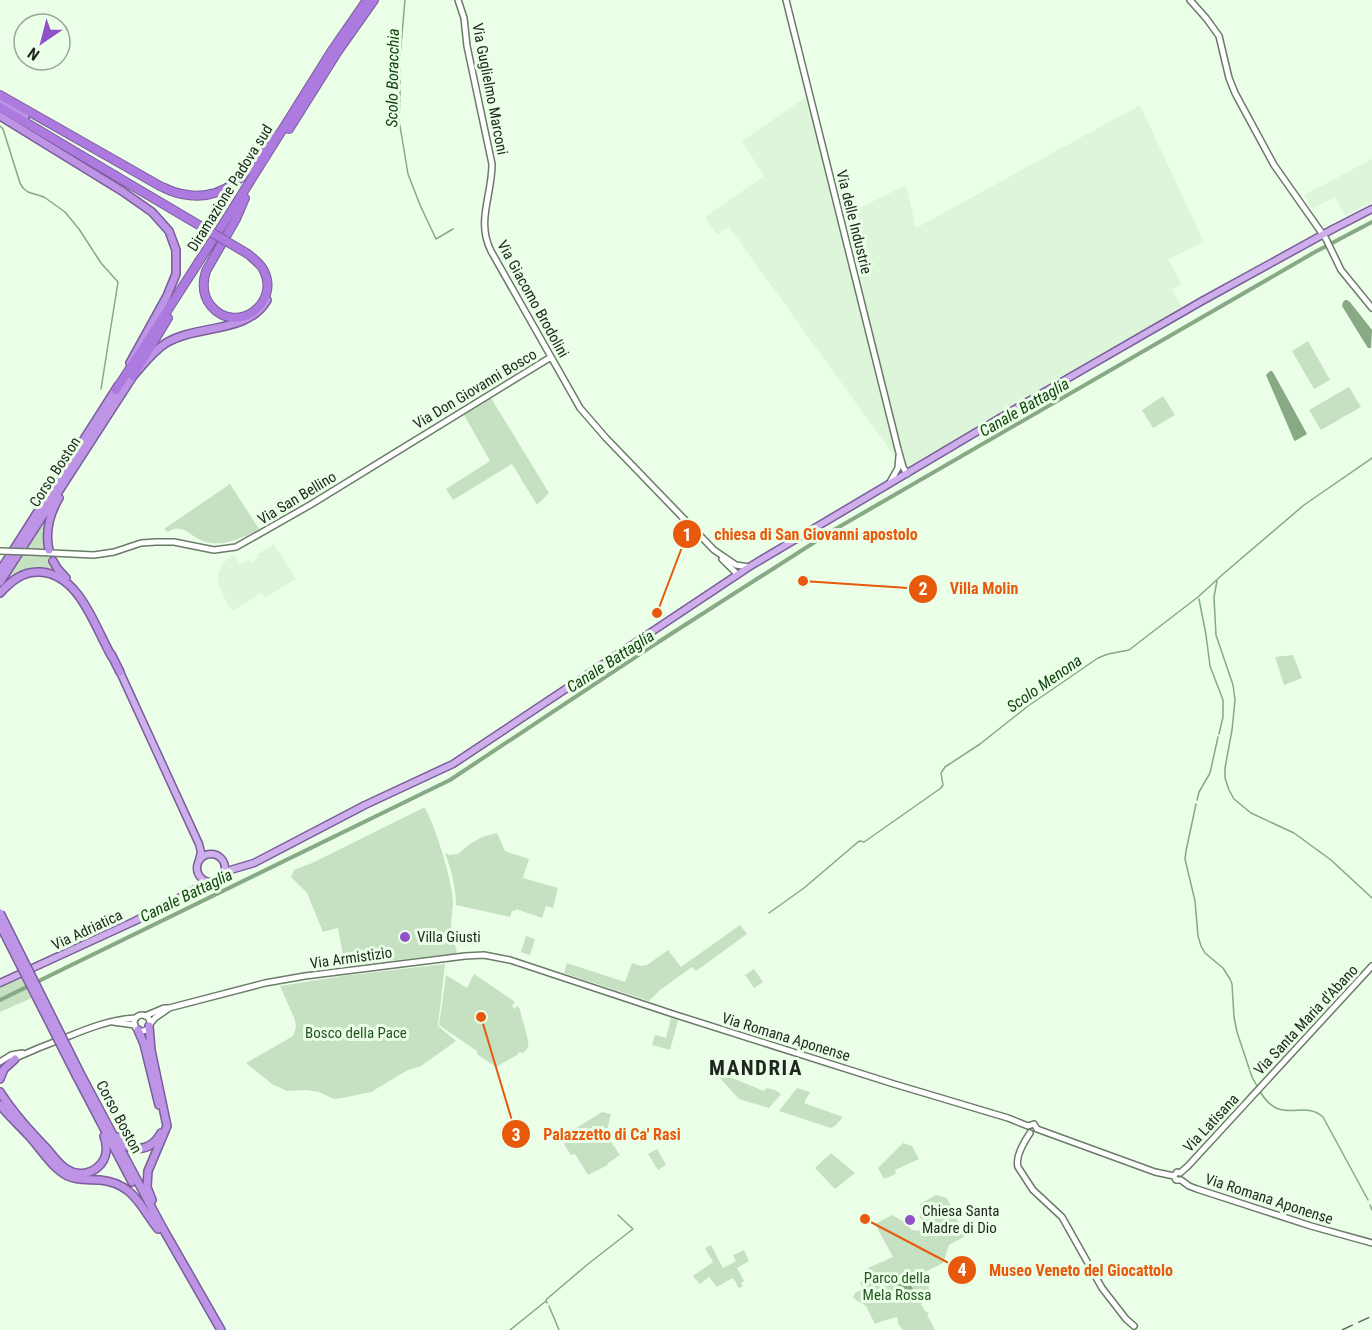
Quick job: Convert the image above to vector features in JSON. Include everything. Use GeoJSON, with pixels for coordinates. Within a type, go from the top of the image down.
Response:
{"type":"FeatureCollection","features":[{"type":"Feature","properties":{"kind":"highway","name":"Diramazione Padova sud"},"geometry":{"type":"LineString","coordinates":[[116,390],[367,0]]}},
{"type":"Feature","properties":{"kind":"highway","name":"Diramazione Padova sud"},"geometry":{"type":"LineString","coordinates":[[133,376],[338,51],[374,0]]}},
{"type":"Feature","properties":{"kind":"highway"},"geometry":{"type":"LineString","coordinates":[[0,95],[160,186],[180,194],[200,196],[220,192],[239,180],[251,168],[311,84]]}},
{"type":"Feature","properties":{"kind":"highway"},"geometry":{"type":"LineString","coordinates":[[0,105],[132,183],[249,253],[264,271],[267,291],[262,304],[254,313],[235,319],[222,316],[209,304],[203,286],[206,271],[236,219],[245,198]]}},
{"type":"Feature","properties":{"kind":"highway","name":"Corso Boston"},"geometry":{"type":"LineString","coordinates":[[0,116],[152,212],[169,231],[176,250],[176,274],[167,296],[116,390],[0,571]]}},
{"type":"Feature","properties":{"kind":"highway","name":"Corso Boston"},"geometry":{"type":"LineString","coordinates":[[0,582],[133,376],[151,356],[166,343],[185,335],[249,319],[263,308],[270,285],[267,271],[262,263],[249,253]]}},
{"type":"Feature","properties":{"kind":"highway"},"geometry":{"type":"LineString","coordinates":[[49,550],[50,518],[76,463]]}},
{"type":"Feature","properties":{"kind":"highway"},"geometry":{"type":"LineString","coordinates":[[53,561],[93,612],[112,657]]}},
{"type":"Feature","properties":{"kind":"highway"},"geometry":{"type":"LineString","coordinates":[[0,593],[9,583],[22,575],[42,572],[57,576],[83,601],[120,672]]}},
{"type":"Feature","properties":{"kind":"highway","name":"Corso Boston"},"geometry":{"type":"LineString","coordinates":[[0,913],[89,1101],[216,1330]]}},
{"type":"Feature","properties":{"kind":"highway","name":"Corso Boston"},"geometry":{"type":"LineString","coordinates":[[0,925],[160,1228],[221,1330]]}},
{"type":"Feature","properties":{"kind":"highway"},"geometry":{"type":"LineString","coordinates":[[149,1025],[151,1050],[167,1126],[150,1164],[147,1181],[148,1192],[158,1214],[160,1228]]}},
{"type":"Feature","properties":{"kind":"highway"},"geometry":{"type":"LineString","coordinates":[[101,1113],[105,1115],[119,1139],[130,1148],[148,1147],[161,1134],[163,1123],[144,1044],[136,1027]]}},
{"type":"Feature","properties":{"kind":"highway"},"geometry":{"type":"LineString","coordinates":[[0,1079],[4,1069],[15,1059]]}},
{"type":"Feature","properties":{"kind":"highway"},"geometry":{"type":"LineString","coordinates":[[0,1084],[1,1094],[14,1113],[64,1168],[78,1174],[89,1172],[99,1166],[105,1157],[104,1138],[89,1101]]}},
{"type":"Feature","properties":{"kind":"highway"},"geometry":{"type":"LineString","coordinates":[[0,1106],[59,1170],[71,1178],[107,1180],[120,1185],[134,1194],[146,1215],[160,1228]]}},
{"type":"Feature","properties":{"kind":"main road"},"geometry":{"type":"LineString","coordinates":[[197,869],[201,878],[209,882],[218,880],[231,870],[254,863],[365,805],[453,764],[749,567],[1202,301],[1372,209]]}},
{"type":"Feature","properties":{"kind":"main road"},"geometry":{"type":"LineString","coordinates":[[120,672],[199,844],[201,852],[196,881],[182,896]]}},
{"type":"Feature","properties":{"kind":"main road"},"geometry":{"type":"LineString","coordinates":[[199,844],[210,854],[218,856],[224,863],[223,874]]}},
{"type":"Feature","properties":{"kind":"main road"},"geometry":{"type":"LineString","coordinates":[[199,860],[210,854]]}},
{"type":"Feature","properties":{"kind":"main road"},"geometry":{"type":"LineString","coordinates":[[224,863],[237,864],[263,858]]}},
{"type":"Feature","properties":{"kind":"main road","name":"Via Adriatica"},"geometry":{"type":"LineString","coordinates":[[0,983],[135,921],[209,882]]}},
{"type":"Feature","properties":{"kind":"street","name":"Via Guglielmo Marconi"},"geometry":{"type":"LineString","coordinates":[[458,0],[464,18],[467,46],[490,151],[491,184]]}},
{"type":"Feature","properties":{"kind":"street","name":"Via delle Industrie"},"geometry":{"type":"LineString","coordinates":[[786,0],[904,475]]}},
{"type":"Feature","properties":{"kind":"street"},"geometry":{"type":"LineString","coordinates":[[1190,0],[1219,36],[1235,93],[1274,165],[1324,237],[1341,270],[1372,308]]}},
{"type":"Feature","properties":{"kind":"street","name":"Via Giacomo Brodolini"},"geometry":{"type":"LineString","coordinates":[[491,184],[484,219],[484,231],[488,244],[573,398],[587,417],[642,476],[730,565]]}},
{"type":"Feature","properties":{"kind":"street","name":"Via Don Giovanni Bosco"},"geometry":{"type":"LineString","coordinates":[[412,442],[551,357]]}},
{"type":"Feature","properties":{"kind":"street","name":"Via San Bellino"},"geometry":{"type":"LineString","coordinates":[[0,551],[94,555],[149,542],[174,542],[214,550],[236,547],[310,505],[412,442]]}},
{"type":"Feature","properties":{"kind":"street","name":"Via delle Industrie"},"geometry":{"type":"LineString","coordinates":[[898,449],[898,468],[904,475]]}},
{"type":"Feature","properties":{"kind":"street"},"geometry":{"type":"LineString","coordinates":[[888,485],[898,468]]}},
{"type":"Feature","properties":{"kind":"street"},"geometry":{"type":"LineString","coordinates":[[730,565],[749,567]]}},
{"type":"Feature","properties":{"kind":"street"},"geometry":{"type":"LineString","coordinates":[[730,565],[738,574]]}},
{"type":"Feature","properties":{"kind":"street"},"geometry":{"type":"LineString","coordinates":[[727,581],[730,565]]}},
{"type":"Feature","properties":{"kind":"street","name":"Via Armistizio"},"geometry":{"type":"LineString","coordinates":[[145,1016],[164,1008],[266,983],[447,957],[492,956],[537,968]]}},
{"type":"Feature","properties":{"kind":"street","name":"Via Santa Maria d'Abano"},"geometry":{"type":"LineString","coordinates":[[1258,1089],[1372,966]]}},
{"type":"Feature","properties":{"kind":"street","name":"Via Romana Aponense"},"geometry":{"type":"LineString","coordinates":[[537,968],[894,1084],[1028,1126],[1034,1124],[1037,1129],[1155,1172],[1174,1176],[1177,1172],[1189,1186],[1225,1199],[1372,1243]]}},
{"type":"Feature","properties":{"kind":"street"},"geometry":{"type":"LineString","coordinates":[[111,1022],[136,1027],[143,1031],[169,1008]]}},
{"type":"Feature","properties":{"kind":"street"},"geometry":{"type":"LineString","coordinates":[[0,1062],[10,1055],[29,1051],[117,1020],[145,1016],[149,1025]]}},
{"type":"Feature","properties":{"kind":"street"},"geometry":{"type":"LineString","coordinates":[[136,1018],[136,1027]]}},
{"type":"Feature","properties":{"kind":"street"},"geometry":{"type":"LineString","coordinates":[[0,1068],[29,1051]]}},
{"type":"Feature","properties":{"kind":"street","name":"Via Latisana"},"geometry":{"type":"LineString","coordinates":[[1180,1177],[1258,1089]]}},
{"type":"Feature","properties":{"kind":"street"},"geometry":{"type":"LineString","coordinates":[[1028,1126],[1030,1133],[1018,1158],[1018,1167],[1033,1190],[1062,1217],[1102,1288],[1133,1329]]}},
{"type":"Feature","properties":{"kind":"street"},"geometry":{"type":"LineString","coordinates":[[1030,1133],[1035,1133],[1037,1129]]}},
{"type":"Feature","properties":{"kind":"shaded area"},"geometry":{"type":"Polygon","coordinates":[[[807,96],[839,218],[906,185],[916,228],[1140,105],[1204,242],[1168,259],[1182,284],[1172,290],[1183,308],[905,471],[729,227],[717,235],[705,217],[764,176],[742,141],[807,96]]]}},
{"type":"Feature","properties":{"kind":"shaded area"},"geometry":{"type":"Polygon","coordinates":[[[1372,159],[1372,202],[1345,216],[1335,197],[1312,209],[1304,195],[1372,159]]]}},
{"type":"Feature","properties":{"kind":"shaded area"},"geometry":{"type":"Polygon","coordinates":[[[1345,300],[1350,302],[1372,330],[1371,348],[1368,348],[1342,306],[1345,300]]]}},
{"type":"Feature","properties":{"kind":"shaded area"},"geometry":{"type":"Polygon","coordinates":[[[1270,371],[1274,374],[1307,434],[1295,441],[1266,375],[1270,371]]]}},
{"type":"Feature","properties":{"kind":"shaded area"},"geometry":{"type":"Polygon","coordinates":[[[274,544],[296,579],[265,598],[261,593],[233,611],[228,606],[218,582],[218,574],[223,563],[234,554],[240,564],[249,559],[251,563],[258,558],[256,555],[274,544]]]}},
{"type":"Feature","properties":{"kind":"shaded area"},"geometry":{"type":"Polygon","coordinates":[[[904,1282],[910,1284],[915,1292],[907,1294],[900,1291],[897,1286],[904,1282]]]}},
{"type":"Feature","properties":{"kind":"green space"},"geometry":{"type":"Polygon","coordinates":[[[1308,341],[1330,380],[1314,389],[1292,351],[1308,341]]]}},
{"type":"Feature","properties":{"kind":"green space"},"geometry":{"type":"Polygon","coordinates":[[[1349,387],[1361,407],[1321,430],[1309,410],[1349,387]]]}},
{"type":"Feature","properties":{"kind":"green space"},"geometry":{"type":"Polygon","coordinates":[[[1163,396],[1175,415],[1153,428],[1142,410],[1163,396]]]}},
{"type":"Feature","properties":{"kind":"green space"},"geometry":{"type":"Polygon","coordinates":[[[491,398],[549,493],[537,505],[512,464],[453,500],[446,489],[490,461],[464,415],[491,398]]]}},
{"type":"Feature","properties":{"kind":"green space"},"geometry":{"type":"Polygon","coordinates":[[[230,484],[259,529],[239,539],[224,543],[210,543],[182,529],[173,529],[168,532],[164,529],[230,484]]]}},
{"type":"Feature","properties":{"kind":"green space"},"geometry":{"type":"Polygon","coordinates":[[[46,517],[48,518],[46,545],[49,559],[57,571],[55,574],[47,571],[8,582],[6,580],[46,517]]]}},
{"type":"Feature","properties":{"kind":"green space"},"geometry":{"type":"Polygon","coordinates":[[[1293,655],[1302,678],[1284,685],[1275,657],[1293,655]]]}},
{"type":"Feature","properties":{"kind":"green space"},"geometry":{"type":"Polygon","coordinates":[[[423,808],[434,828],[450,881],[453,902],[451,925],[457,953],[345,966],[338,928],[323,932],[307,893],[291,877],[294,870],[423,808]]]}},
{"type":"Feature","properties":{"kind":"green space"},"geometry":{"type":"Polygon","coordinates":[[[497,833],[505,851],[529,859],[523,878],[558,888],[553,908],[546,906],[542,918],[516,909],[512,911],[510,917],[456,905],[453,878],[445,853],[458,854],[482,837],[497,833]]]}},
{"type":"Feature","properties":{"kind":"green space"},"geometry":{"type":"Polygon","coordinates":[[[740,925],[747,934],[696,971],[692,967],[660,990],[649,1001],[564,973],[567,963],[625,982],[632,963],[647,965],[668,950],[681,967],[740,925]]]}},
{"type":"Feature","properties":{"kind":"green space"},"geometry":{"type":"Polygon","coordinates":[[[526,936],[535,939],[530,955],[521,952],[526,936]]]}},
{"type":"Feature","properties":{"kind":"green space","name":"Bosco della Pace"},"geometry":{"type":"Polygon","coordinates":[[[445,964],[438,1026],[456,1041],[421,1066],[406,1071],[371,1092],[334,1099],[319,1092],[287,1091],[272,1084],[246,1063],[293,1036],[296,1027],[295,1020],[280,986],[445,964]]]}},
{"type":"Feature","properties":{"kind":"green space"},"geometry":{"type":"Polygon","coordinates":[[[754,969],[763,982],[754,988],[745,975],[754,969]]]}},
{"type":"Feature","properties":{"kind":"green space"},"geometry":{"type":"Polygon","coordinates":[[[474,974],[515,1002],[512,1006],[515,1009],[516,1006],[519,1007],[528,1040],[525,1052],[519,1052],[496,1067],[439,1025],[446,975],[467,988],[474,974]]]}},
{"type":"Feature","properties":{"kind":"green space"},"geometry":{"type":"Polygon","coordinates":[[[23,977],[34,997],[0,1012],[0,987],[23,977]]]}},
{"type":"Feature","properties":{"kind":"green space"},"geometry":{"type":"Polygon","coordinates":[[[671,1018],[678,1020],[670,1050],[652,1045],[655,1035],[666,1038],[671,1018]]]}},
{"type":"Feature","properties":{"kind":"green space"},"geometry":{"type":"Polygon","coordinates":[[[709,1066],[726,1071],[725,1075],[764,1091],[766,1088],[781,1094],[769,1108],[739,1099],[709,1066]]]}},
{"type":"Feature","properties":{"kind":"green space"},"geometry":{"type":"Polygon","coordinates":[[[797,1088],[810,1092],[804,1103],[843,1117],[831,1128],[779,1111],[797,1088]]]}},
{"type":"Feature","properties":{"kind":"green space"},"geometry":{"type":"Polygon","coordinates":[[[602,1112],[611,1114],[607,1130],[604,1132],[620,1155],[608,1165],[588,1175],[575,1154],[571,1155],[560,1138],[602,1112]]]}},
{"type":"Feature","properties":{"kind":"green space"},"geometry":{"type":"Polygon","coordinates":[[[903,1143],[912,1146],[919,1159],[895,1170],[896,1174],[884,1179],[878,1168],[903,1143]]]}},
{"type":"Feature","properties":{"kind":"green space"},"geometry":{"type":"Polygon","coordinates":[[[657,1149],[666,1165],[658,1170],[648,1154],[657,1149]]]}},
{"type":"Feature","properties":{"kind":"green space"},"geometry":{"type":"Polygon","coordinates":[[[831,1153],[855,1173],[835,1189],[815,1168],[831,1153]]]}},
{"type":"Feature","properties":{"kind":"green space","name":"Parco della Mela Rossa"},"geometry":{"type":"Polygon","coordinates":[[[936,1195],[947,1198],[965,1236],[949,1245],[943,1263],[923,1273],[932,1296],[921,1304],[929,1313],[927,1315],[935,1330],[903,1330],[898,1324],[897,1317],[875,1324],[866,1306],[853,1298],[855,1293],[863,1289],[860,1282],[871,1276],[868,1268],[893,1257],[875,1224],[892,1215],[908,1224],[912,1230],[918,1231],[923,1224],[920,1218],[920,1204],[936,1195]]]}},
{"type":"Feature","properties":{"kind":"green space"},"geometry":{"type":"Polygon","coordinates":[[[711,1245],[723,1268],[736,1261],[733,1255],[744,1250],[749,1261],[737,1268],[744,1281],[741,1283],[743,1286],[739,1288],[733,1278],[717,1287],[709,1277],[700,1284],[693,1276],[713,1262],[705,1248],[711,1245]]]}},
{"type":"Feature","properties":{"kind":"waterway","name":"Scolo Boracchia"},"geometry":{"type":"LineString","coordinates":[[405,0],[400,57],[399,120],[408,174],[436,239],[453,229]]}},
{"type":"Feature","properties":{"kind":"waterway"},"geometry":{"type":"LineString","coordinates":[[0,126],[23,188],[44,197],[65,212],[101,263],[118,282],[101,389]]}},
{"type":"Feature","properties":{"kind":"waterway","name":"Canale Battaglia"},"geometry":{"type":"LineString","coordinates":[[0,1000],[450,780],[649,648],[832,531],[1315,252],[1372,222]]}},
{"type":"Feature","properties":{"kind":"waterway","name":"Scolo Menona"},"geometry":{"type":"LineString","coordinates":[[769,913],[804,888],[858,842],[864,842],[941,788],[943,785],[941,773],[945,767],[1098,658],[1129,650],[1198,597],[1304,505],[1372,458]]}},
{"type":"Feature","properties":{"kind":"waterway"},"geometry":{"type":"LineString","coordinates":[[1217,581],[1214,597],[1216,635],[1233,685],[1235,700],[1225,768],[1229,790],[1234,799],[1251,813],[1294,833],[1331,860],[1372,898]]}},
{"type":"Feature","properties":{"kind":"waterway"},"geometry":{"type":"LineString","coordinates":[[1199,599],[1210,666],[1223,700],[1223,717],[1219,734]]}},
{"type":"Feature","properties":{"kind":"waterway"},"geometry":{"type":"LineString","coordinates":[[1197,800],[1210,773],[1218,737]]}},
{"type":"Feature","properties":{"kind":"waterway"},"geometry":{"type":"LineString","coordinates":[[1196,804],[1185,859],[1195,901],[1198,936],[1205,953],[1223,968],[1232,984],[1237,1032],[1257,1086]]}},
{"type":"Feature","properties":{"kind":"waterway"},"geometry":{"type":"LineString","coordinates":[[1259,1090],[1275,1108],[1307,1110],[1323,1117],[1368,1200]]}},
{"type":"Feature","properties":{"kind":"waterway"},"geometry":{"type":"LineString","coordinates":[[1370,1205],[1372,1210]]}},
{"type":"Feature","properties":{"kind":"waterway"},"geometry":{"type":"LineString","coordinates":[[547,1303],[548,1298],[633,1229],[618,1215]]}},
{"type":"Feature","properties":{"kind":"waterway"},"geometry":{"type":"LineString","coordinates":[[510,1330],[546,1301]]}},
{"type":"Feature","properties":{"kind":"waterway"},"geometry":{"type":"LineString","coordinates":[[549,1306],[559,1330]]}},
{"type":"Feature","properties":{"kind":"railway"},"geometry":{"type":"LineString","coordinates":[[1342,1330],[1372,1316]]}},
{"type":"Feature","properties":{"kind":"place","name":"Villa Molin"},"geometry":{"type":"Point","coordinates":[803,581]}},
{"type":"Feature","properties":{"kind":"place","name":"chiesa di San Giovanni apostolo"},"geometry":{"type":"Point","coordinates":[657,613]}},
{"type":"Feature","properties":{"kind":"place","name":"Villa Giusti"},"geometry":{"type":"Point","coordinates":[405,937]}},
{"type":"Feature","properties":{"kind":"place","name":"Palazzetto di Ca' Rasi"},"geometry":{"type":"Point","coordinates":[481,1017]}},
{"type":"Feature","properties":{"kind":"place","name":"Museo Veneto del Giocattolo"},"geometry":{"type":"Point","coordinates":[865,1219]}},
{"type":"Feature","properties":{"kind":"place","name":"Chiesa Santa Madre di Dio"},"geometry":{"type":"Point","coordinates":[910,1220]}},
{"type":"Feature","properties":{"kind":"district","name":"MANDRIA"},"geometry":{"type":"Point","coordinates":[756,1068]}}]}
